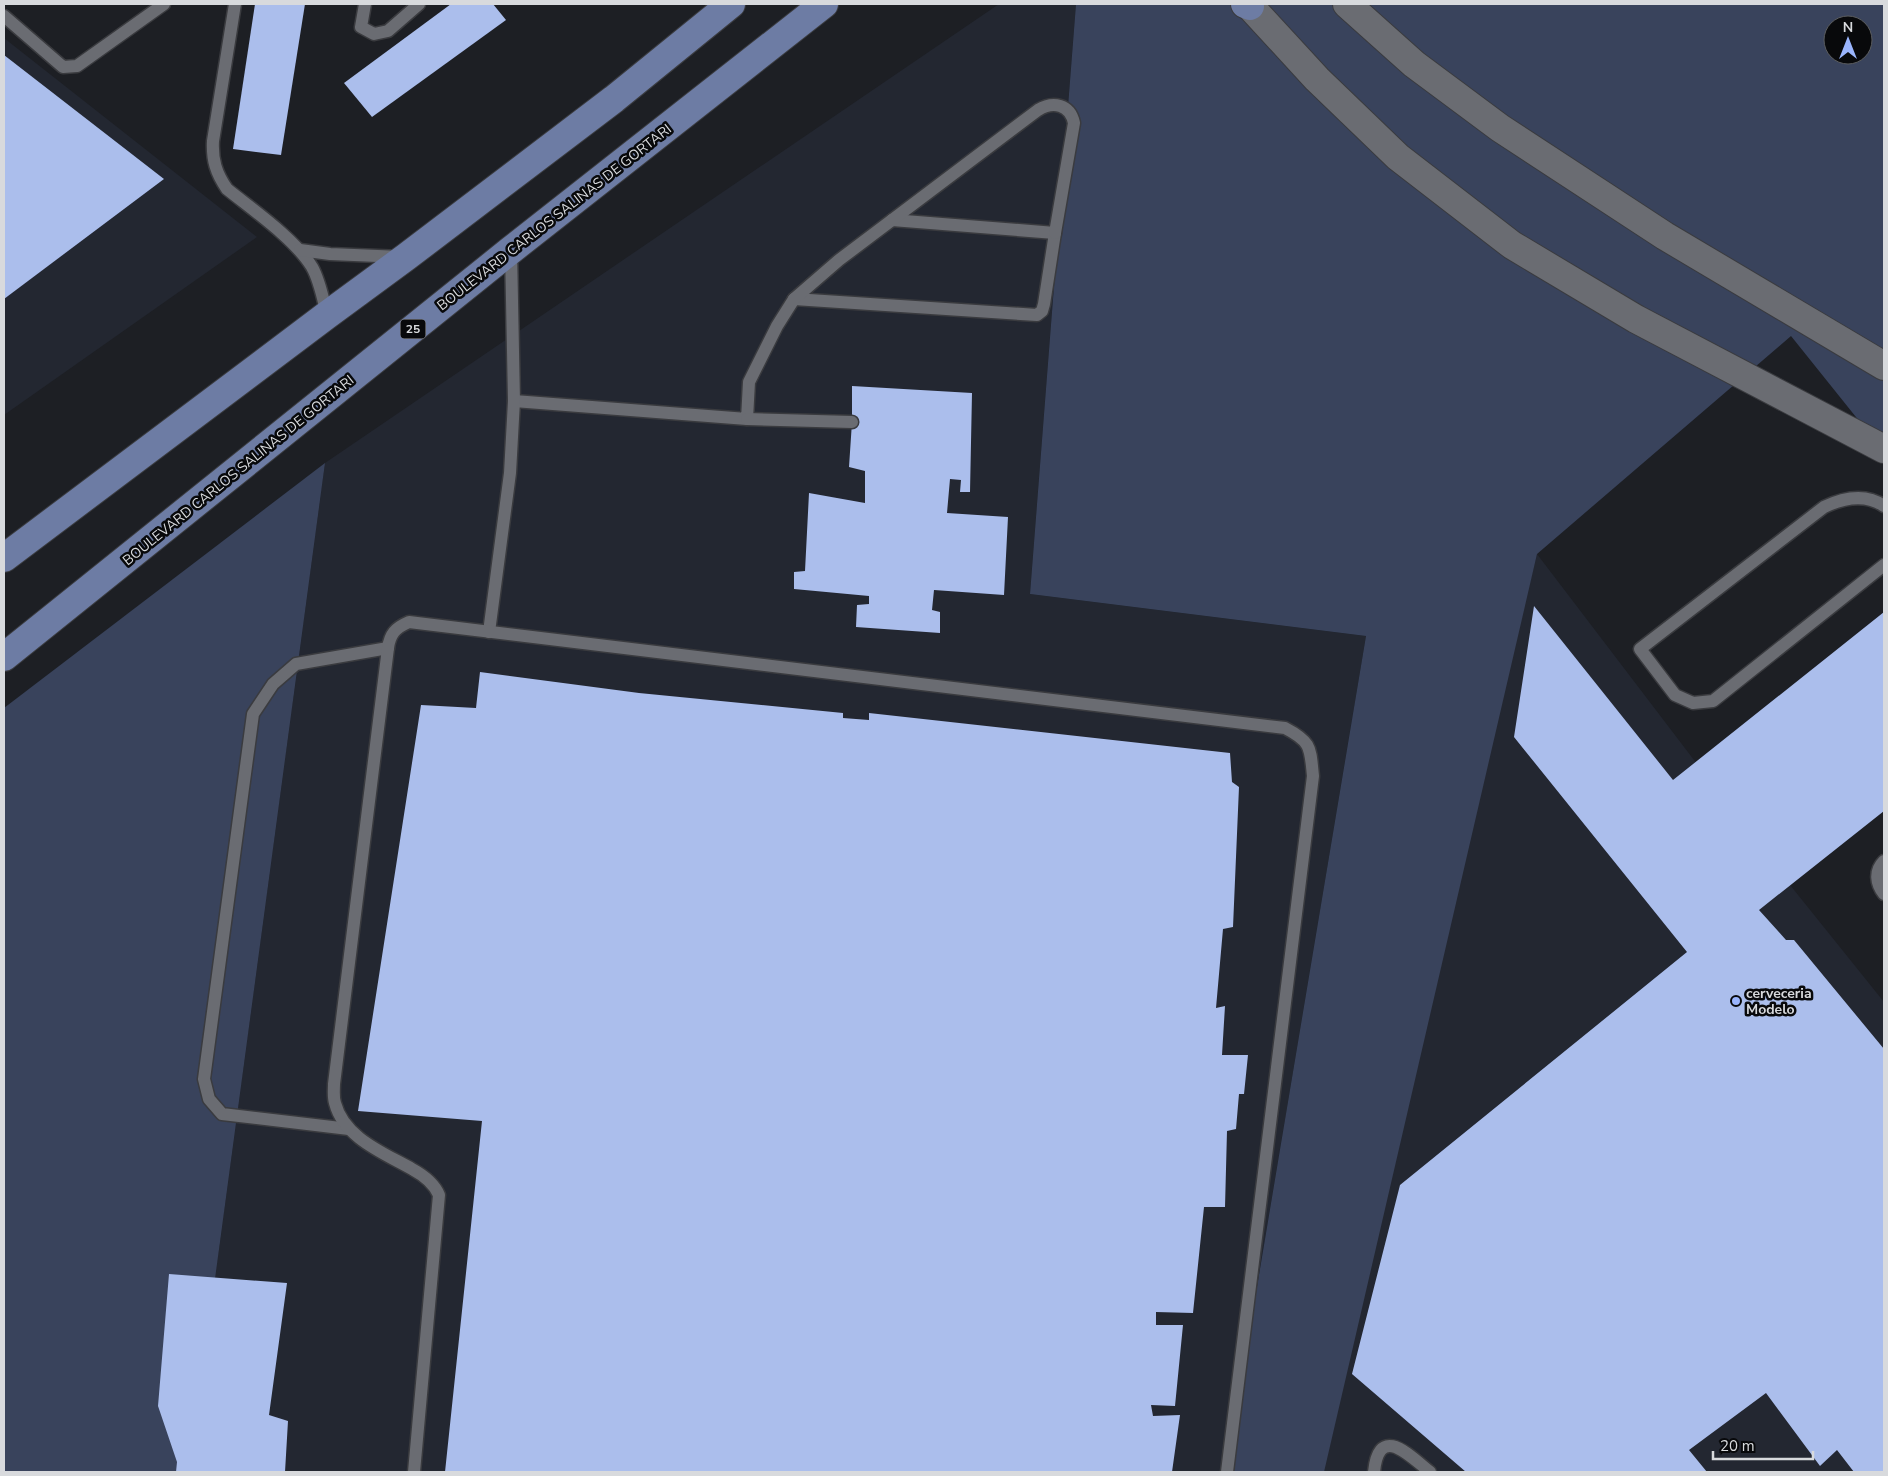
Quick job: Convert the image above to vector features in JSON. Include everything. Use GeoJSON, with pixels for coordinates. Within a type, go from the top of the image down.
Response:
{"type":"FeatureCollection","features":[{"type":"Feature","properties":{"kind":"main road"},"geometry":{"type":"LineString","coordinates":[[4,556],[406,257],[614,98],[731,4]]}},
{"type":"Feature","properties":{"kind":"main road","name":"BOULEVARD CARLOS SALINAS DE GORTARI"},"geometry":{"type":"LineString","coordinates":[[4,657],[511,250],[824,4]]}},
{"type":"Feature","properties":{"kind":"main road"},"geometry":{"type":"LineString","coordinates":[[1347,4],[1414,64],[1500,128],[1666,236],[1884,366]]}},
{"type":"Feature","properties":{"kind":"main road"},"geometry":{"type":"LineString","coordinates":[[1248,5],[1317,79],[1398,157],[1512,246],[1636,319],[1884,449]]}},
{"type":"Feature","properties":{"kind":"lane"},"geometry":{"type":"LineString","coordinates":[[4,16],[62,67],[77,66],[164,4]]}},
{"type":"Feature","properties":{"kind":"lane"},"geometry":{"type":"LineString","coordinates":[[235,4],[213,141],[214,163],[218,176],[227,189],[300,250],[319,283],[327,314]]}},
{"type":"Feature","properties":{"kind":"lane"},"geometry":{"type":"LineString","coordinates":[[365,4],[361,27],[374,34],[388,31],[419,4]]}},
{"type":"Feature","properties":{"kind":"lane"},"geometry":{"type":"LineString","coordinates":[[747,419],[749,382],[777,326],[794,300],[839,260],[1038,110],[1045,106],[1056,104],[1067,109],[1074,123],[1044,304],[1042,311],[1037,315],[794,300]]}},
{"type":"Feature","properties":{"kind":"lane"},"geometry":{"type":"LineString","coordinates":[[892,220],[1055,233]]}},
{"type":"Feature","properties":{"kind":"lane"},"geometry":{"type":"LineString","coordinates":[[300,250],[330,254],[406,257]]}},
{"type":"Feature","properties":{"kind":"lane"},"geometry":{"type":"LineString","coordinates":[[490,632],[510,473],[514,401],[511,250]]}},
{"type":"Feature","properties":{"kind":"lane"},"geometry":{"type":"LineString","coordinates":[[514,401],[747,419],[852,422]]}},
{"type":"Feature","properties":{"kind":"lane"},"geometry":{"type":"LineString","coordinates":[[1884,506],[1877,502],[1859,498],[1839,500],[1824,507],[1640,649],[1675,695],[1693,703],[1713,701],[1884,565]]}},
{"type":"Feature","properties":{"kind":"lane"},"geometry":{"type":"LineString","coordinates":[[414,1472],[439,1195],[437,1190],[423,1175],[362,1140],[349,1129],[339,1115],[334,1102],[334,1084],[389,638],[398,627],[409,622],[1285,728],[1302,736],[1311,750],[1313,776],[1226,1472]]}},
{"type":"Feature","properties":{"kind":"lane"},"geometry":{"type":"LineString","coordinates":[[349,1129],[222,1114],[209,1099],[204,1079],[253,714],[273,684],[296,664],[388,648]]}},
{"type":"Feature","properties":{"kind":"lane"},"geometry":{"type":"LineString","coordinates":[[1884,861],[1878,870],[1877,879],[1878,887],[1884,894]]}},
{"type":"Feature","properties":{"kind":"lane"},"geometry":{"type":"LineString","coordinates":[[1374,1472],[1378,1454],[1383,1448],[1397,1446],[1430,1472]]}},
{"type":"Feature","properties":{"kind":"shaded area"},"geometry":{"type":"Polygon","coordinates":[[[999,4],[1076,4],[1030,594],[1366,636],[1226,1472],[189,1472],[325,463],[999,4]]]}},
{"type":"Feature","properties":{"kind":"shaded area"},"geometry":{"type":"Polygon","coordinates":[[[1076,4],[1884,4],[1884,452],[1791,336],[1537,554],[1324,1472],[1226,1472],[1366,636],[1030,594],[1076,4]]]}},
{"type":"Feature","properties":{"kind":"shaded area"},"geometry":{"type":"Polygon","coordinates":[[[4,38],[257,237],[4,415],[4,38]]]}},
{"type":"Feature","properties":{"kind":"shaded area"},"geometry":{"type":"Polygon","coordinates":[[[325,463],[189,1472],[4,1472],[4,708],[325,463]]]}},
{"type":"Feature","properties":{"kind":"shaded area","name":"cerveceria Modelo"},"geometry":{"type":"Polygon","coordinates":[[[1537,554],[1774,865],[1884,1002],[1884,1472],[1306,1472],[1537,554]]]}},
{"type":"Feature","properties":{"kind":"building"},"geometry":{"type":"Polygon","coordinates":[[[255,4],[305,4],[281,155],[233,149],[255,4]]]}},
{"type":"Feature","properties":{"kind":"building"},"geometry":{"type":"Polygon","coordinates":[[[451,4],[493,4],[506,20],[372,117],[344,83],[451,4]]]}},
{"type":"Feature","properties":{"kind":"building"},"geometry":{"type":"Polygon","coordinates":[[[4,55],[164,179],[4,299],[4,55]]]}},
{"type":"Feature","properties":{"kind":"building"},"geometry":{"type":"Polygon","coordinates":[[[852,386],[972,393],[970,492],[960,492],[961,480],[950,479],[947,513],[1008,517],[1004,595],[934,590],[932,610],[940,612],[940,633],[856,627],[857,605],[869,604],[869,596],[794,589],[794,572],[805,571],[809,493],[865,503],[865,471],[849,467],[852,386]]]}},
{"type":"Feature","properties":{"kind":"building","name":"cerveceria Modelo"},"geometry":{"type":"Polygon","coordinates":[[[1534,606],[1673,780],[1884,612],[1884,811],[1759,910],[1786,940],[1794,940],[1884,1049],[1884,1472],[1854,1472],[1837,1450],[1820,1466],[1766,1393],[1689,1450],[1707,1472],[1466,1472],[1352,1374],[1400,1185],[1687,952],[1514,737],[1534,606]]]}},
{"type":"Feature","properties":{"kind":"building"},"geometry":{"type":"Polygon","coordinates":[[[480,672],[639,693],[843,713],[843,718],[869,720],[869,713],[1230,753],[1232,782],[1239,787],[1233,927],[1223,929],[1216,1008],[1225,1006],[1222,1055],[1248,1055],[1244,1094],[1239,1094],[1236,1129],[1227,1131],[1225,1207],[1204,1207],[1193,1313],[1156,1312],[1156,1325],[1183,1325],[1175,1406],[1151,1405],[1153,1416],[1180,1415],[1172,1472],[445,1472],[482,1121],[358,1111],[421,705],[476,708],[480,672]]]}},
{"type":"Feature","properties":{"kind":"building"},"geometry":{"type":"Polygon","coordinates":[[[169,1274],[287,1283],[269,1415],[288,1421],[285,1472],[176,1472],[177,1462],[158,1406],[169,1274]]]}},
{"type":"Feature","properties":{"kind":"place","name":"cerveceria Modelo"},"geometry":{"type":"Point","coordinates":[1736,1001]}}]}
